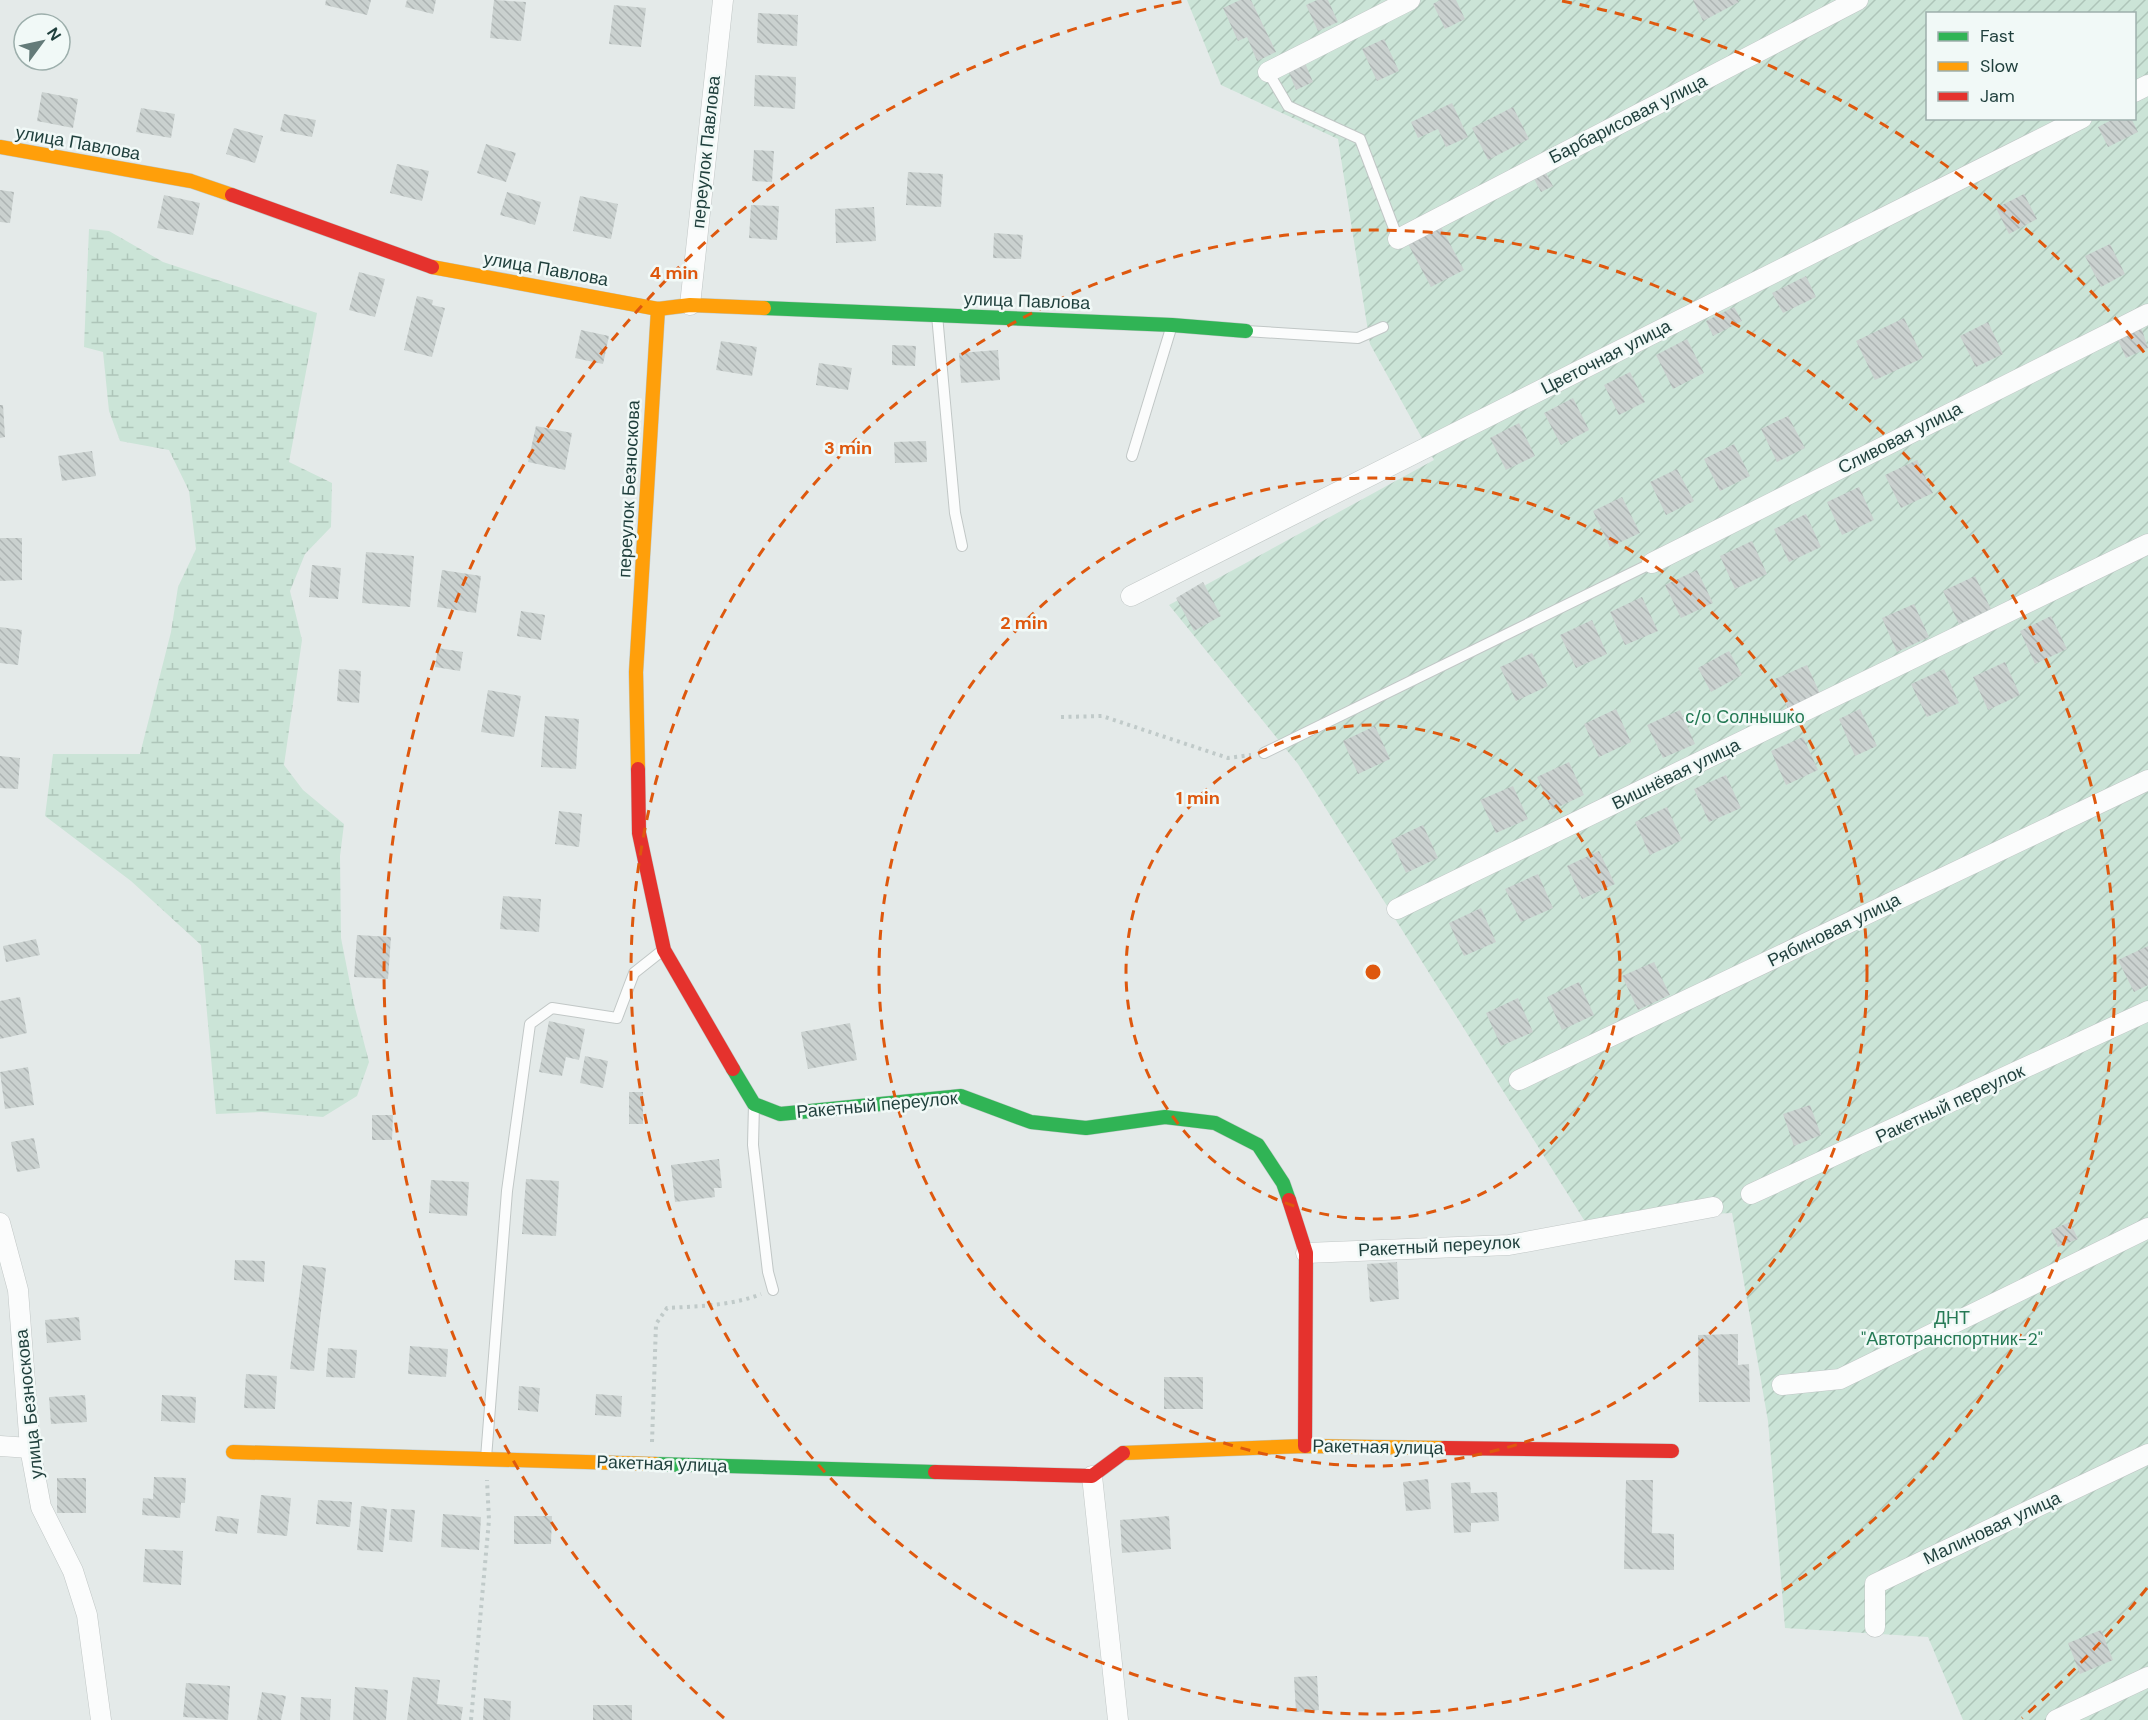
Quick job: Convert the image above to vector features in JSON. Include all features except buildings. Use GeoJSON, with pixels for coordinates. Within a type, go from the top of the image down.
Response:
{"type":"FeatureCollection","features":[{"type":"Feature","properties":{"kind":"street","name":"переулок Павлова"},"geometry":{"type":"LineString","coordinates":[[690,305],[723,0]]}},
{"type":"Feature","properties":{"kind":"street"},"geometry":{"type":"LineString","coordinates":[[1268,72],[1410,0]]}},
{"type":"Feature","properties":{"kind":"street","name":"Барбарисовая улица"},"geometry":{"type":"LineString","coordinates":[[1398,239],[1858,0]]}},
{"type":"Feature","properties":{"kind":"street","name":"Цветочная улица"},"geometry":{"type":"LineString","coordinates":[[1131,596],[2078,120]]}},
{"type":"Feature","properties":{"kind":"street","name":"улица Павлова"},"geometry":{"type":"LineString","coordinates":[[0,147],[191,182],[433,267],[658,309],[690,305],[1172,325],[1246,331]]}},
{"type":"Feature","properties":{"kind":"street","name":"переулок Безноскова"},"geometry":{"type":"LineString","coordinates":[[658,309],[636,672],[639,833],[664,950]]}},
{"type":"Feature","properties":{"kind":"street","name":"Сливовая улица"},"geometry":{"type":"LineString","coordinates":[[1652,563],[2148,314]]}},
{"type":"Feature","properties":{"kind":"street","name":"Вишнёвая улица"},"geometry":{"type":"LineString","coordinates":[[1397,909],[2148,544]]}},
{"type":"Feature","properties":{"kind":"street","name":"Рябиновая улица"},"geometry":{"type":"LineString","coordinates":[[1519,1080],[2148,780]]}},
{"type":"Feature","properties":{"kind":"street"},"geometry":{"type":"LineString","coordinates":[[664,950],[754,1104]]}},
{"type":"Feature","properties":{"kind":"street","name":"Ракетный переулок"},"geometry":{"type":"LineString","coordinates":[[1751,1194],[2148,1011]]}},
{"type":"Feature","properties":{"kind":"street","name":"Ракетный переулок"},"geometry":{"type":"LineString","coordinates":[[754,1104],[780,1114],[961,1096],[1031,1122],[1086,1128],[1165,1117],[1215,1122],[1258,1145],[1282,1183],[1306,1253],[1305,1446]]}},
{"type":"Feature","properties":{"kind":"street","name":"Ракетный переулок"},"geometry":{"type":"LineString","coordinates":[[1306,1253],[1509,1245],[1713,1207]]}},
{"type":"Feature","properties":{"kind":"street","name":"улица Безноскова"},"geometry":{"type":"LineString","coordinates":[[0,1224],[18,1290],[30,1448],[41,1508],[73,1571],[87,1615],[101,1720]]}},
{"type":"Feature","properties":{"kind":"street"},"geometry":{"type":"LineString","coordinates":[[1782,1386],[1840,1379],[2148,1228]]}},
{"type":"Feature","properties":{"kind":"street"},"geometry":{"type":"LineString","coordinates":[[0,1446],[30,1448]]}},
{"type":"Feature","properties":{"kind":"street","name":"Ракетная улица"},"geometry":{"type":"LineString","coordinates":[[233,1452],[1092,1476],[1126,1451],[1305,1446],[1672,1451]]}},
{"type":"Feature","properties":{"kind":"street","name":"Малиновая улица"},"geometry":{"type":"LineString","coordinates":[[1875,1627],[1875,1584],[2148,1454]]}},
{"type":"Feature","properties":{"kind":"street"},"geometry":{"type":"LineString","coordinates":[[1092,1476],[1118,1720]]}},
{"type":"Feature","properties":{"kind":"street"},"geometry":{"type":"LineString","coordinates":[[2056,1720],[2148,1677]]}},
{"type":"Feature","properties":{"kind":"lane"},"geometry":{"type":"LineString","coordinates":[[1268,72],[1288,106],[1360,138],[1398,239]]}},
{"type":"Feature","properties":{"kind":"lane"},"geometry":{"type":"LineString","coordinates":[[937,315],[955,513],[962,546]]}},
{"type":"Feature","properties":{"kind":"lane"},"geometry":{"type":"LineString","coordinates":[[1132,456],[1172,325]]}},
{"type":"Feature","properties":{"kind":"lane"},"geometry":{"type":"LineString","coordinates":[[1246,331],[1358,338],[1383,327]]}},
{"type":"Feature","properties":{"kind":"lane"},"geometry":{"type":"LineString","coordinates":[[1264,753],[1652,563]]}},
{"type":"Feature","properties":{"kind":"lane"},"geometry":{"type":"LineString","coordinates":[[486,1459],[507,1191],[530,1024],[552,1008],[617,1018],[634,973],[664,950]]}},
{"type":"Feature","properties":{"kind":"lane"},"geometry":{"type":"LineString","coordinates":[[754,1104],[753,1145],[768,1272],[773,1290]]}},
{"type":"Feature","properties":{"kind":"path"},"geometry":{"type":"LineString","coordinates":[[1061,717],[1102,716],[1228,758],[1264,753]]}},
{"type":"Feature","properties":{"kind":"path"},"geometry":{"type":"LineString","coordinates":[[651,1463],[656,1324],[667,1308],[744,1300],[773,1290]]}},
{"type":"Feature","properties":{"kind":"path"},"geometry":{"type":"LineString","coordinates":[[471,1720],[489,1520],[486,1459]]}},
{"type":"Feature","properties":{"kind":"green space","name":"с/о Солнышко"},"geometry":{"type":"Polygon","coordinates":[[[1187,0],[2148,0],[2148,1720],[1963,1720],[1928,1637],[1785,1628],[1768,1421],[1732,1213],[1584,1220],[1298,764],[1169,605],[1434,460],[1370,344],[1338,139],[1221,85],[1187,0]]]}},
{"type":"Feature","properties":{"kind":"green space"},"geometry":{"type":"Polygon","coordinates":[[[89,229],[109,231],[163,262],[317,313],[289,462],[332,483],[331,527],[305,554],[290,591],[302,640],[284,765],[303,790],[344,824],[340,856],[341,938],[354,1004],[369,1062],[357,1096],[323,1117],[262,1112],[216,1114],[201,945],[131,881],[45,816],[53,754],[140,754],[171,632],[178,587],[196,549],[189,491],[169,450],[120,441],[109,411],[103,352],[84,347],[89,229]]]}},
{"type":"Feature","properties":{"kind":"traffic: fast"},"geometry":{"type":"LineString","coordinates":[[764,308],[1172,325],[1246,331]]}},
{"type":"Feature","properties":{"kind":"traffic: fast"},"geometry":{"type":"LineString","coordinates":[[733,1069],[754,1104],[780,1114],[961,1096],[1031,1122],[1086,1128],[1165,1117],[1215,1123],[1258,1145],[1283,1183],[1289,1200]]}},
{"type":"Feature","properties":{"kind":"traffic: fast"},"geometry":{"type":"LineString","coordinates":[[655,1464],[935,1472]]}},
{"type":"Feature","properties":{"kind":"traffic: slow"},"geometry":{"type":"LineString","coordinates":[[0,147],[191,181],[232,195]]}},
{"type":"Feature","properties":{"kind":"traffic: slow"},"geometry":{"type":"LineString","coordinates":[[432,267],[658,309],[690,305],[764,308]]}},
{"type":"Feature","properties":{"kind":"traffic: slow"},"geometry":{"type":"LineString","coordinates":[[638,769],[636,672],[658,309]]}},
{"type":"Feature","properties":{"kind":"traffic: slow"},"geometry":{"type":"LineString","coordinates":[[1123,1453],[1305,1446],[1444,1448]]}},
{"type":"Feature","properties":{"kind":"traffic: slow"},"geometry":{"type":"LineString","coordinates":[[233,1452],[655,1464]]}},
{"type":"Feature","properties":{"kind":"traffic: jam"},"geometry":{"type":"LineString","coordinates":[[232,195],[432,267]]}},
{"type":"Feature","properties":{"kind":"traffic: jam"},"geometry":{"type":"LineString","coordinates":[[638,769],[639,833],[664,950],[733,1069]]}},
{"type":"Feature","properties":{"kind":"traffic: jam"},"geometry":{"type":"LineString","coordinates":[[1289,1200],[1306,1253],[1305,1446]]}},
{"type":"Feature","properties":{"kind":"traffic: jam"},"geometry":{"type":"LineString","coordinates":[[1444,1448],[1672,1451]]}},
{"type":"Feature","properties":{"kind":"traffic: jam"},"geometry":{"type":"LineString","coordinates":[[935,1472],[1092,1476],[1123,1453]]}},
{"type":"Feature","properties":{"kind":"park label","name":"ДНТ \"Автотранспортник-2\""},"geometry":{"type":"Point","coordinates":[1952,1328]}}]}
